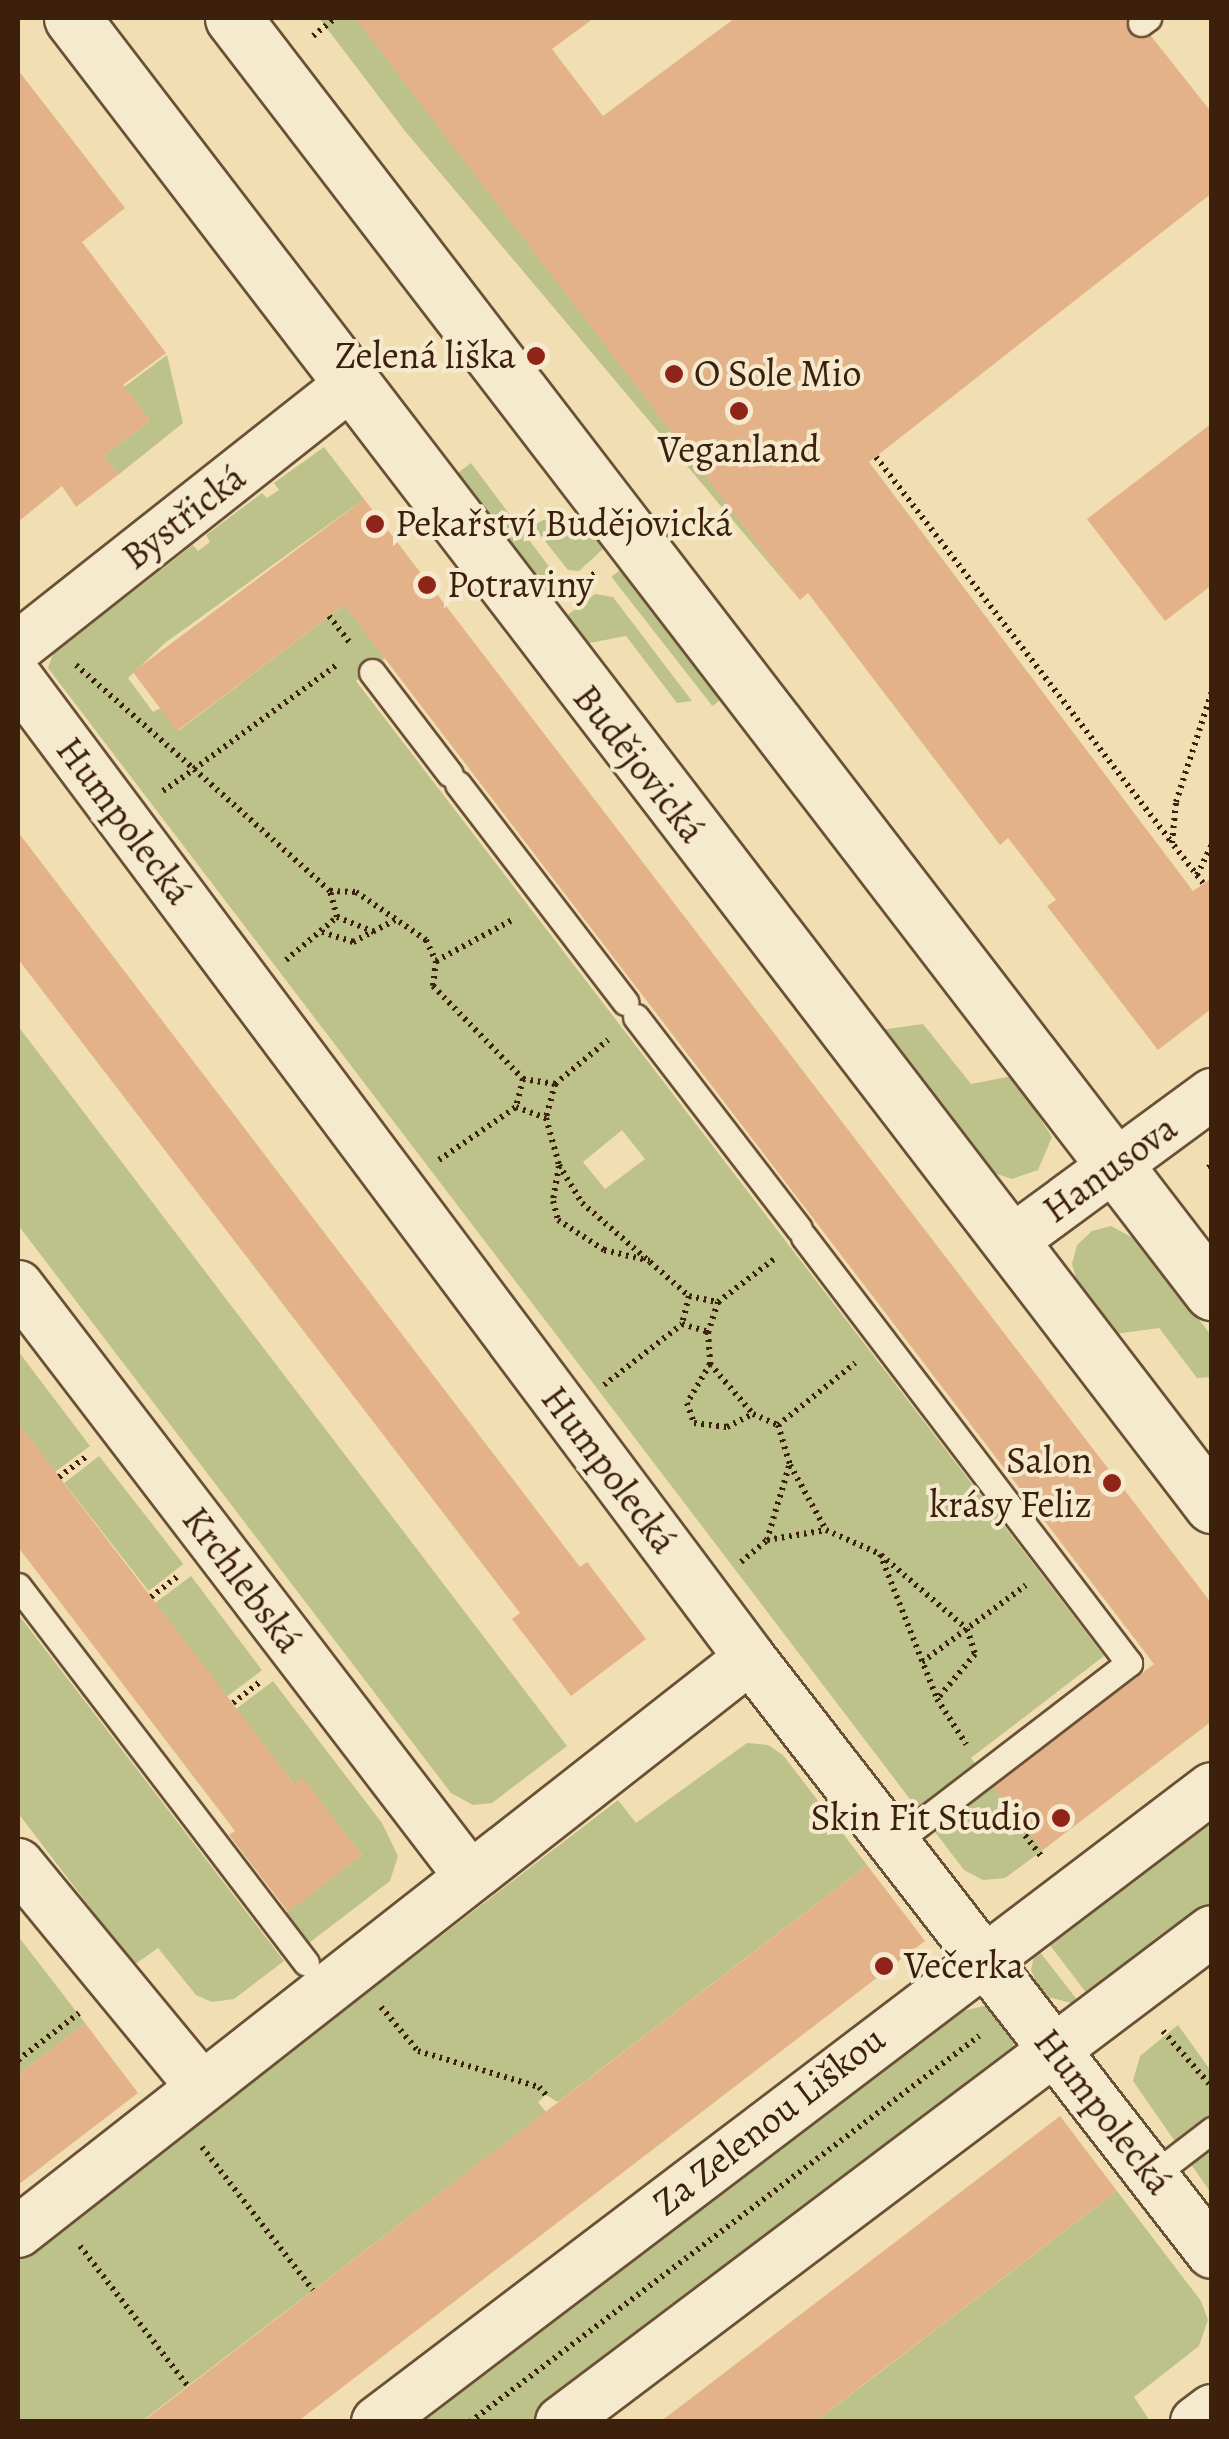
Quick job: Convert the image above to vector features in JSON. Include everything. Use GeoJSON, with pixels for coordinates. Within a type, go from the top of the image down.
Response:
{"type":"FeatureCollection","features":[{"type":"Feature","properties":{"kind":"street","name":"Budějovická"},"geometry":{"type":"LineString","coordinates":[[72,18],[349,386],[1212,1506]]}},
{"type":"Feature","properties":{"kind":"street"},"geometry":{"type":"LineString","coordinates":[[233,18],[1212,1292]]}},
{"type":"Feature","properties":{"kind":"street","name":"Bystřická"},"geometry":{"type":"LineString","coordinates":[[27,639],[349,386]]}},
{"type":"Feature","properties":{"kind":"street","name":"Humpolecká"},"geometry":{"type":"LineString","coordinates":[[18,679],[750,1658],[1212,2253]]}},
{"type":"Feature","properties":{"kind":"street","name":"Hanusova"},"geometry":{"type":"LineString","coordinates":[[1008,1243],[1212,1094]]}},
{"type":"Feature","properties":{"kind":"street","name":"Krchlebská"},"geometry":{"type":"LineString","coordinates":[[18,1286],[468,1874]]}},
{"type":"Feature","properties":{"kind":"street"},"geometry":{"type":"LineString","coordinates":[[18,2232],[196,2109],[468,1874],[750,1658]]}},
{"type":"Feature","properties":{"kind":"street","name":"Za Zelenou Liškou"},"geometry":{"type":"LineString","coordinates":[[377,2422],[982,1956],[1212,1788]]}},
{"type":"Feature","properties":{"kind":"street"},"geometry":{"type":"LineString","coordinates":[[18,1864],[196,2109]]}},
{"type":"Feature","properties":{"kind":"street"},"geometry":{"type":"LineString","coordinates":[[560,2422],[1212,1931]]}},
{"type":"Feature","properties":{"kind":"street"},"geometry":{"type":"LineString","coordinates":[[1196,2422],[1212,2410]]}},
{"type":"Feature","properties":{"kind":"lane"},"geometry":{"type":"LineString","coordinates":[[372,672],[1129,1662],[894,1843]]}},
{"type":"Feature","properties":{"kind":"lane"},"geometry":{"type":"LineString","coordinates":[[18,1586],[306,1963]]}},
{"type":"Feature","properties":{"kind":"lane"},"geometry":{"type":"LineString","coordinates":[[1152,2176],[1212,2130]]}},
{"type":"Feature","properties":{"kind":"path"},"geometry":{"type":"LineString","coordinates":[[876,456],[1203,884]]}},
{"type":"Feature","properties":{"kind":"path"},"geometry":{"type":"LineString","coordinates":[[530,622],[635,542]]}},
{"type":"Feature","properties":{"kind":"path"},"geometry":{"type":"LineString","coordinates":[[27,639],[194,769],[330,891],[337,917]]}},
{"type":"Feature","properties":{"kind":"path"},"geometry":{"type":"LineString","coordinates":[[123,820],[341,661]]}},
{"type":"Feature","properties":{"kind":"path"},"geometry":{"type":"LineString","coordinates":[[1172,844],[1176,802],[1212,691]]}},
{"type":"Feature","properties":{"kind":"path"},"geometry":{"type":"LineString","coordinates":[[1197,876],[1212,844]]}},
{"type":"Feature","properties":{"kind":"path"},"geometry":{"type":"LineString","coordinates":[[330,891],[356,892],[426,940],[436,961],[433,986],[523,1079],[556,1084]]}},
{"type":"Feature","properties":{"kind":"path"},"geometry":{"type":"LineString","coordinates":[[436,961],[548,901]]}},
{"type":"Feature","properties":{"kind":"path"},"geometry":{"type":"LineString","coordinates":[[248,987],[337,917]]}},
{"type":"Feature","properties":{"kind":"path"},"geometry":{"type":"LineString","coordinates":[[337,917],[377,934]]}},
{"type":"Feature","properties":{"kind":"path"},"geometry":{"type":"LineString","coordinates":[[322,932],[352,942],[377,934],[398,919]]}},
{"type":"Feature","properties":{"kind":"path"},"geometry":{"type":"LineString","coordinates":[[630,1009],[556,1084],[546,1118],[559,1165],[582,1202],[689,1296],[718,1302]]}},
{"type":"Feature","properties":{"kind":"path"},"geometry":{"type":"LineString","coordinates":[[398,1188],[516,1107],[523,1079]]}},
{"type":"Feature","properties":{"kind":"path"},"geometry":{"type":"LineString","coordinates":[[516,1107],[546,1118]]}},
{"type":"Feature","properties":{"kind":"path"},"geometry":{"type":"LineString","coordinates":[[559,1165],[553,1200],[558,1220],[604,1250],[654,1262]]}},
{"type":"Feature","properties":{"kind":"path"},"geometry":{"type":"LineString","coordinates":[[753,1414],[726,1427],[694,1423],[687,1404],[710,1364],[708,1332],[718,1302],[801,1233]]}},
{"type":"Feature","properties":{"kind":"path"},"geometry":{"type":"LineString","coordinates":[[567,1414],[682,1324],[689,1296]]}},
{"type":"Feature","properties":{"kind":"path"},"geometry":{"type":"LineString","coordinates":[[682,1324],[708,1332]]}},
{"type":"Feature","properties":{"kind":"path"},"geometry":{"type":"LineString","coordinates":[[778,1424],[883,1340]]}},
{"type":"Feature","properties":{"kind":"path"},"geometry":{"type":"LineString","coordinates":[[710,1364],[753,1414],[778,1424]]}},
{"type":"Feature","properties":{"kind":"path"},"geometry":{"type":"LineString","coordinates":[[778,1424],[790,1465],[826,1530]]}},
{"type":"Feature","properties":{"kind":"path"},"geometry":{"type":"LineString","coordinates":[[59,1477],[94,1450]]}},
{"type":"Feature","properties":{"kind":"path"},"geometry":{"type":"LineString","coordinates":[[790,1465],[767,1540],[826,1530],[880,1554],[967,1628],[974,1654],[937,1699]]}},
{"type":"Feature","properties":{"kind":"path"},"geometry":{"type":"LineString","coordinates":[[880,1554],[937,1699],[979,1776],[1048,1865]]}},
{"type":"Feature","properties":{"kind":"path"},"geometry":{"type":"LineString","coordinates":[[922,1662],[1054,1564]]}},
{"type":"Feature","properties":{"kind":"path"},"geometry":{"type":"LineString","coordinates":[[151,1597],[186,1570]]}},
{"type":"Feature","properties":{"kind":"path"},"geometry":{"type":"LineString","coordinates":[[232,1703],[274,1672]]}},
{"type":"Feature","properties":{"kind":"path"},"geometry":{"type":"LineString","coordinates":[[369,1992],[418,2051],[540,2087],[546,2094]]}},
{"type":"Feature","properties":{"kind":"path"},"geometry":{"type":"LineString","coordinates":[[18,2060],[77,2014]]}},
{"type":"Feature","properties":{"kind":"path"},"geometry":{"type":"LineString","coordinates":[[1159,2026],[1212,2087]]}},
{"type":"Feature","properties":{"kind":"path"},"geometry":{"type":"LineString","coordinates":[[470,2422],[983,2034]]}},
{"type":"Feature","properties":{"kind":"path"},"geometry":{"type":"LineString","coordinates":[[196,2109],[314,2290]]}},
{"type":"Feature","properties":{"kind":"path"},"geometry":{"type":"LineString","coordinates":[[76,2240],[188,2386]]}},
{"type":"Feature","properties":{"kind":"green space"},"geometry":{"type":"Polygon","coordinates":[[[319,18],[376,18],[363,27],[800,600],[405,131],[319,18]]]}},
{"type":"Feature","properties":{"kind":"green space"},"geometry":{"type":"Polygon","coordinates":[[[167,355],[183,423],[118,475],[104,455],[150,421],[124,387],[167,355]]]}},
{"type":"Feature","properties":{"kind":"green space"},"geometry":{"type":"Polygon","coordinates":[[[324,447],[364,499],[165,643],[128,678],[153,712],[161,708],[178,731],[344,605],[385,658],[356,681],[1104,1656],[971,1758],[1043,1850],[1005,1878],[983,1880],[964,1870],[48,668],[53,654],[193,545],[198,551],[210,542],[206,535],[262,493],[267,498],[279,490],[274,483],[324,447]],[[622,1130],[583,1162],[605,1189],[645,1159],[622,1130]]]}},
{"type":"Feature","properties":{"kind":"green space"},"geometry":{"type":"Polygon","coordinates":[[[471,463],[559,580],[545,591],[457,474],[471,463]]]}},
{"type":"Feature","properties":{"kind":"green space"},"geometry":{"type":"Polygon","coordinates":[[[543,520],[584,520],[604,548],[579,571],[568,570],[533,526],[543,520]]]}},
{"type":"Feature","properties":{"kind":"green space"},"geometry":{"type":"Polygon","coordinates":[[[624,567],[725,696],[712,706],[611,577],[624,567]]]}},
{"type":"Feature","properties":{"kind":"green space"},"geometry":{"type":"Polygon","coordinates":[[[595,594],[613,597],[692,701],[677,703],[626,636],[584,644],[565,617],[595,594]]]}},
{"type":"Feature","properties":{"kind":"green space"},"geometry":{"type":"Polygon","coordinates":[[[923,1024],[971,1084],[1013,1076],[1052,1137],[1038,1170],[1012,1179],[994,1173],[880,1030],[923,1024]]]}},
{"type":"Feature","properties":{"kind":"green space"},"geometry":{"type":"Polygon","coordinates":[[[18,1026],[567,1746],[492,1803],[473,1805],[451,1793],[18,1225],[18,1026]]]}},
{"type":"Feature","properties":{"kind":"green space"},"geometry":{"type":"Polygon","coordinates":[[[1111,1226],[1137,1240],[1211,1335],[1211,1377],[1197,1378],[1159,1328],[1115,1334],[1078,1285],[1072,1264],[1077,1245],[1092,1231],[1111,1226]]]}},
{"type":"Feature","properties":{"kind":"green space"},"geometry":{"type":"Polygon","coordinates":[[[18,1351],[90,1446],[55,1472],[18,1423],[18,1351]]]}},
{"type":"Feature","properties":{"kind":"green space"},"geometry":{"type":"Polygon","coordinates":[[[99,1456],[183,1564],[149,1591],[64,1483],[99,1456]]]}},
{"type":"Feature","properties":{"kind":"green space"},"geometry":{"type":"Polygon","coordinates":[[[191,1576],[262,1670],[226,1697],[155,1603],[191,1576]]]}},
{"type":"Feature","properties":{"kind":"green space"},"geometry":{"type":"Polygon","coordinates":[[[18,1614],[284,1961],[234,1999],[212,2002],[196,1995],[158,1948],[134,1965],[18,1813],[18,1614]]]}},
{"type":"Feature","properties":{"kind":"green space"},"geometry":{"type":"Polygon","coordinates":[[[273,1681],[382,1823],[398,1856],[390,1881],[309,1943],[286,1913],[362,1855],[302,1779],[295,1785],[236,1709],[273,1681]]]}},
{"type":"Feature","properties":{"kind":"green space"},"geometry":{"type":"Polygon","coordinates":[[[747,1743],[768,1745],[783,1755],[867,1865],[558,2102],[546,2095],[538,2102],[546,2112],[142,2421],[18,2422],[18,2261],[618,1800],[636,1823],[747,1743]]]}},
{"type":"Feature","properties":{"kind":"green space"},"geometry":{"type":"Polygon","coordinates":[[[1211,1815],[1211,1909],[1091,1999],[1046,1940],[1211,1815]]]}},
{"type":"Feature","properties":{"kind":"green space"},"geometry":{"type":"Polygon","coordinates":[[[18,1936],[85,2023],[18,2075],[18,1936]]]}},
{"type":"Feature","properties":{"kind":"green space"},"geometry":{"type":"Polygon","coordinates":[[[1036,1947],[1082,2006],[1041,1995],[1031,1970],[1036,1947]]]}},
{"type":"Feature","properties":{"kind":"green space"},"geometry":{"type":"Polygon","coordinates":[[[988,2005],[1014,2031],[1013,2055],[545,2421],[423,2422],[954,2013],[988,2005]]]}},
{"type":"Feature","properties":{"kind":"green space"},"geometry":{"type":"Polygon","coordinates":[[[1178,2025],[1211,2071],[1211,2193],[1133,2081],[1140,2056],[1178,2025]]]}},
{"type":"Feature","properties":{"kind":"green space"},"geometry":{"type":"Polygon","coordinates":[[[1117,2191],[1201,2301],[1208,2320],[1199,2346],[1134,2397],[1150,2421],[815,2422],[1117,2191]]]}},
{"type":"Feature","properties":{"kind":"building"},"geometry":{"type":"Polygon","coordinates":[[[355,18],[594,18],[552,49],[603,116],[735,18],[1126,18],[1133,37],[1151,36],[1212,113],[1212,193],[869,462],[1193,891],[1212,878],[1211,1009],[1158,1050],[1047,906],[1056,900],[1008,838],[1000,845],[808,593],[800,600],[355,18]]]}},
{"type":"Feature","properties":{"kind":"building"},"geometry":{"type":"Polygon","coordinates":[[[18,70],[125,208],[82,242],[166,353],[123,385],[150,421],[104,455],[118,475],[76,507],[62,486],[18,522],[18,70]]]}},
{"type":"Feature","properties":{"kind":"building"},"geometry":{"type":"Polygon","coordinates":[[[1212,423],[1212,585],[1165,621],[1087,519],[1212,423]]]}},
{"type":"Feature","properties":{"kind":"building"},"geometry":{"type":"Polygon","coordinates":[[[364,499],[1212,1604],[1212,1721],[1043,1850],[993,1787],[1154,1664],[344,605],[177,731],[133,672],[364,499]]]}},
{"type":"Feature","properties":{"kind":"building"},"geometry":{"type":"Polygon","coordinates":[[[18,832],[580,1567],[587,1562],[646,1639],[571,1696],[512,1619],[520,1613],[18,959],[18,832]]]}},
{"type":"Feature","properties":{"kind":"building"},"geometry":{"type":"Polygon","coordinates":[[[18,1423],[295,1785],[303,1778],[362,1855],[288,1912],[229,1835],[235,1831],[18,1547],[18,1423]]]}},
{"type":"Feature","properties":{"kind":"building"},"geometry":{"type":"Polygon","coordinates":[[[867,1865],[925,1941],[297,2422],[142,2422],[867,1865]]]}},
{"type":"Feature","properties":{"kind":"building"},"geometry":{"type":"Polygon","coordinates":[[[85,2023],[138,2093],[18,2185],[18,2075],[85,2023]]]}},
{"type":"Feature","properties":{"kind":"building"},"geometry":{"type":"Polygon","coordinates":[[[1060,2116],[1117,2191],[815,2422],[660,2422],[1060,2116]]]}},
{"type":"Feature","properties":{"kind":"place","name":"Zelená liška"},"geometry":{"type":"Point","coordinates":[536,356]}},
{"type":"Feature","properties":{"kind":"place","name":"O Sole Mio"},"geometry":{"type":"Point","coordinates":[674,374]}},
{"type":"Feature","properties":{"kind":"place","name":"Veganland"},"geometry":{"type":"Point","coordinates":[739,411]}},
{"type":"Feature","properties":{"kind":"place","name":"Pekařství Budějovická"},"geometry":{"type":"Point","coordinates":[375,524]}},
{"type":"Feature","properties":{"kind":"place","name":"Potraviny"},"geometry":{"type":"Point","coordinates":[427,585]}},
{"type":"Feature","properties":{"kind":"place","name":"Salon krásy Feliz"},"geometry":{"type":"Point","coordinates":[1112,1483]}},
{"type":"Feature","properties":{"kind":"place","name":"Skin Fit Studio"},"geometry":{"type":"Point","coordinates":[1061,1818]}},
{"type":"Feature","properties":{"kind":"place","name":"Večerka"},"geometry":{"type":"Point","coordinates":[884,1966]}}]}
